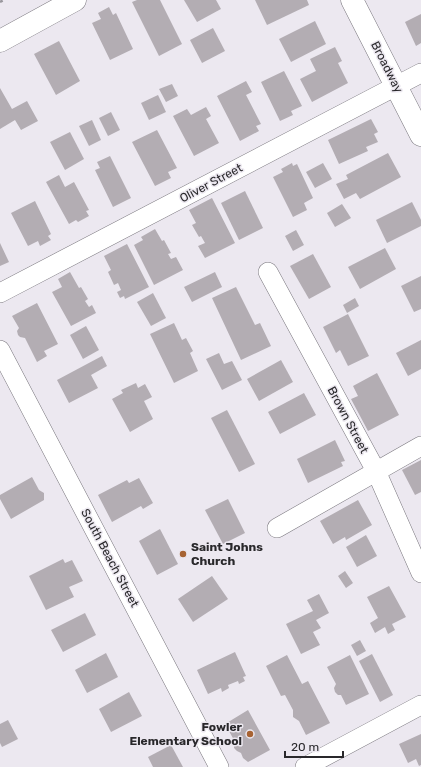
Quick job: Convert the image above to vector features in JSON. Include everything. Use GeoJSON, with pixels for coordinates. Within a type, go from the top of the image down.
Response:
{"type":"FeatureCollection","features":[{"type":"Feature","properties":{"kind":"main road"},"geometry":{"type":"LineString","coordinates":[[0,41],[75,0]]}},
{"type":"Feature","properties":{"kind":"main road","name":"Broadway"},"geometry":{"type":"LineString","coordinates":[[352,0],[421,135]]}},
{"type":"Feature","properties":{"kind":"street","name":"Oliver Street"},"geometry":{"type":"LineString","coordinates":[[0,293],[421,73]]}},
{"type":"Feature","properties":{"kind":"street","name":"Brown Street"},"geometry":{"type":"LineString","coordinates":[[268,272],[376,471],[421,573]]}},
{"type":"Feature","properties":{"kind":"street","name":"South Beach Street"},"geometry":{"type":"LineString","coordinates":[[0,350],[219,767]]}},
{"type":"Feature","properties":{"kind":"street"},"geometry":{"type":"LineString","coordinates":[[277,528],[421,446]]}},
{"type":"Feature","properties":{"kind":"street"},"geometry":{"type":"LineString","coordinates":[[305,767],[421,705]]}},
{"type":"Feature","properties":{"kind":"path"},"geometry":{"type":"LineString","coordinates":[[0,2],[4,0]]}},
{"type":"Feature","properties":{"kind":"building"},"geometry":{"type":"Polygon","coordinates":[[[137,0],[160,0],[182,44],[159,56],[132,2],[137,0]]]}},
{"type":"Feature","properties":{"kind":"building"},"geometry":{"type":"Polygon","coordinates":[[[184,0],[216,0],[221,9],[197,22],[184,0]]]}},
{"type":"Feature","properties":{"kind":"building"},"geometry":{"type":"Polygon","coordinates":[[[255,0],[307,0],[309,5],[267,25],[255,0]]]}},
{"type":"Feature","properties":{"kind":"building"},"geometry":{"type":"Polygon","coordinates":[[[109,7],[113,15],[116,13],[133,49],[110,60],[92,23],[101,19],[98,13],[109,7]]]}},
{"type":"Feature","properties":{"kind":"building"},"geometry":{"type":"Polygon","coordinates":[[[421,14],[421,43],[416,46],[405,22],[421,14]]]}},
{"type":"Feature","properties":{"kind":"building"},"geometry":{"type":"Polygon","coordinates":[[[315,21],[326,44],[291,62],[279,39],[315,21]]]}},
{"type":"Feature","properties":{"kind":"building"},"geometry":{"type":"Polygon","coordinates":[[[213,28],[225,51],[202,63],[190,40],[213,28]]]}},
{"type":"Feature","properties":{"kind":"building"},"geometry":{"type":"Polygon","coordinates":[[[59,41],[80,81],[56,95],[34,54],[59,41]]]}},
{"type":"Feature","properties":{"kind":"building"},"geometry":{"type":"Polygon","coordinates":[[[335,47],[342,61],[338,63],[348,83],[312,102],[300,79],[316,71],[310,59],[335,47]]]}},
{"type":"Feature","properties":{"kind":"building"},"geometry":{"type":"Polygon","coordinates":[[[284,71],[302,106],[291,111],[293,115],[280,121],[261,82],[284,71]]]}},
{"type":"Feature","properties":{"kind":"building"},"geometry":{"type":"Polygon","coordinates":[[[246,81],[252,92],[246,95],[261,124],[256,126],[259,131],[240,141],[217,96],[246,81]]]}},
{"type":"Feature","properties":{"kind":"building"},"geometry":{"type":"Polygon","coordinates":[[[172,84],[178,96],[166,102],[159,89],[172,84]]]}},
{"type":"Feature","properties":{"kind":"building"},"geometry":{"type":"Polygon","coordinates":[[[0,88],[12,109],[27,101],[38,121],[21,130],[15,120],[0,129],[0,88]]]}},
{"type":"Feature","properties":{"kind":"building"},"geometry":{"type":"Polygon","coordinates":[[[158,95],[166,112],[149,120],[141,103],[158,95]]]}},
{"type":"Feature","properties":{"kind":"building"},"geometry":{"type":"Polygon","coordinates":[[[206,107],[211,116],[206,119],[219,143],[194,156],[173,116],[187,109],[191,115],[206,107]]]}},
{"type":"Feature","properties":{"kind":"building"},"geometry":{"type":"Polygon","coordinates":[[[111,112],[120,130],[108,136],[99,118],[111,112]]]}},
{"type":"Feature","properties":{"kind":"building"},"geometry":{"type":"Polygon","coordinates":[[[371,119],[378,132],[374,134],[378,142],[366,147],[368,151],[339,164],[328,140],[371,119]]]}},
{"type":"Feature","properties":{"kind":"building"},"geometry":{"type":"Polygon","coordinates":[[[92,120],[101,140],[89,146],[79,126],[92,120]]]}},
{"type":"Feature","properties":{"kind":"building"},"geometry":{"type":"Polygon","coordinates":[[[157,130],[177,168],[168,172],[171,178],[155,186],[132,142],[157,130]]]}},
{"type":"Feature","properties":{"kind":"building"},"geometry":{"type":"Polygon","coordinates":[[[70,132],[84,159],[65,170],[50,142],[70,132]]]}},
{"type":"Feature","properties":{"kind":"building"},"geometry":{"type":"Polygon","coordinates":[[[388,153],[401,177],[360,199],[356,193],[344,199],[336,184],[348,179],[346,175],[388,153]]]}},
{"type":"Feature","properties":{"kind":"building"},"geometry":{"type":"Polygon","coordinates":[[[110,156],[131,198],[113,207],[95,170],[100,168],[97,162],[110,156]]]}},
{"type":"Feature","properties":{"kind":"building"},"geometry":{"type":"Polygon","coordinates":[[[292,163],[293,166],[297,164],[313,198],[304,203],[307,210],[293,217],[273,177],[283,172],[281,169],[292,163]]]}},
{"type":"Feature","properties":{"kind":"building"},"geometry":{"type":"Polygon","coordinates":[[[323,163],[332,179],[315,188],[306,172],[323,163]]]}},
{"type":"Feature","properties":{"kind":"building"},"geometry":{"type":"Polygon","coordinates":[[[59,175],[65,187],[74,182],[89,210],[86,211],[89,216],[78,222],[76,220],[69,224],[46,182],[59,175]]]}},
{"type":"Feature","properties":{"kind":"building"},"geometry":{"type":"Polygon","coordinates":[[[245,191],[263,228],[239,240],[221,203],[245,191]]]}},
{"type":"Feature","properties":{"kind":"building"},"geometry":{"type":"Polygon","coordinates":[[[212,198],[235,243],[205,258],[198,246],[205,243],[201,236],[199,237],[192,225],[196,223],[189,210],[212,198]]]}},
{"type":"Feature","properties":{"kind":"building"},"geometry":{"type":"Polygon","coordinates":[[[35,201],[51,234],[48,236],[51,240],[40,246],[38,241],[28,246],[11,213],[35,201]]]}},
{"type":"Feature","properties":{"kind":"building"},"geometry":{"type":"Polygon","coordinates":[[[412,202],[421,220],[421,226],[387,243],[376,220],[412,202]]]}},
{"type":"Feature","properties":{"kind":"building"},"geometry":{"type":"Polygon","coordinates":[[[342,204],[351,218],[335,227],[327,213],[342,204]]]}},
{"type":"Feature","properties":{"kind":"building"},"geometry":{"type":"Polygon","coordinates":[[[155,229],[162,241],[164,240],[171,253],[168,254],[171,259],[176,257],[183,270],[154,285],[134,245],[143,240],[141,237],[155,229]]]}},
{"type":"Feature","properties":{"kind":"building"},"geometry":{"type":"Polygon","coordinates":[[[296,230],[304,245],[293,251],[285,236],[296,230]]]}},
{"type":"Feature","properties":{"kind":"building"},"geometry":{"type":"Polygon","coordinates":[[[0,243],[9,262],[0,266],[0,243]]]}},
{"type":"Feature","properties":{"kind":"building"},"geometry":{"type":"Polygon","coordinates":[[[127,244],[149,287],[125,299],[124,296],[120,298],[117,292],[121,290],[118,283],[114,285],[108,272],[111,270],[104,256],[127,244]]]}},
{"type":"Feature","properties":{"kind":"building"},"geometry":{"type":"Polygon","coordinates":[[[385,248],[396,269],[360,289],[348,267],[385,248]]]}},
{"type":"Feature","properties":{"kind":"building"},"geometry":{"type":"Polygon","coordinates":[[[313,254],[331,287],[309,299],[290,266],[313,254]]]}},
{"type":"Feature","properties":{"kind":"building"},"geometry":{"type":"Polygon","coordinates":[[[70,272],[79,288],[81,287],[88,299],[85,301],[89,307],[92,305],[96,313],[71,326],[52,292],[62,287],[58,279],[70,272]]]}},
{"type":"Feature","properties":{"kind":"building"},"geometry":{"type":"Polygon","coordinates":[[[215,272],[222,287],[192,302],[184,287],[215,272]]]}},
{"type":"Feature","properties":{"kind":"building"},"geometry":{"type":"Polygon","coordinates":[[[421,276],[421,309],[414,312],[401,286],[421,276]]]}},
{"type":"Feature","properties":{"kind":"building"},"geometry":{"type":"Polygon","coordinates":[[[236,287],[255,325],[260,323],[271,346],[241,360],[212,298],[236,287]]]}},
{"type":"Feature","properties":{"kind":"building"},"geometry":{"type":"Polygon","coordinates":[[[153,293],[166,318],[151,326],[137,302],[153,293]]]}},
{"type":"Feature","properties":{"kind":"building"},"geometry":{"type":"Polygon","coordinates":[[[355,298],[359,306],[347,313],[343,305],[355,298]]]}},
{"type":"Feature","properties":{"kind":"building"},"geometry":{"type":"Polygon","coordinates":[[[37,303],[58,344],[44,351],[47,356],[37,362],[25,338],[18,335],[17,331],[19,328],[12,316],[37,303]]]}},
{"type":"Feature","properties":{"kind":"building"},"geometry":{"type":"Polygon","coordinates":[[[348,314],[369,356],[348,366],[340,350],[336,353],[323,327],[348,314]]]}},
{"type":"Feature","properties":{"kind":"building"},"geometry":{"type":"Polygon","coordinates":[[[174,323],[182,340],[186,338],[193,351],[190,353],[198,371],[174,383],[150,334],[174,323]]]}},
{"type":"Feature","properties":{"kind":"building"},"geometry":{"type":"Polygon","coordinates":[[[86,326],[99,350],[83,359],[70,335],[86,326]]]}},
{"type":"Feature","properties":{"kind":"building"},"geometry":{"type":"Polygon","coordinates":[[[421,340],[421,369],[408,376],[396,353],[421,340]]]}},
{"type":"Feature","properties":{"kind":"building"},"geometry":{"type":"Polygon","coordinates":[[[219,353],[224,364],[232,361],[242,380],[222,390],[206,359],[219,353]]]}},
{"type":"Feature","properties":{"kind":"building"},"geometry":{"type":"Polygon","coordinates":[[[102,356],[107,366],[91,375],[98,388],[69,403],[57,380],[102,356]]]}},
{"type":"Feature","properties":{"kind":"building"},"geometry":{"type":"Polygon","coordinates":[[[281,360],[293,382],[259,401],[247,379],[281,360]]]}},
{"type":"Feature","properties":{"kind":"building"},"geometry":{"type":"Polygon","coordinates":[[[377,373],[399,415],[368,431],[351,399],[358,396],[353,386],[377,373]]]}},
{"type":"Feature","properties":{"kind":"building"},"geometry":{"type":"Polygon","coordinates":[[[136,383],[138,388],[145,384],[152,397],[144,401],[153,419],[130,432],[112,399],[123,393],[121,390],[136,383]]]}},
{"type":"Feature","properties":{"kind":"building"},"geometry":{"type":"Polygon","coordinates":[[[304,393],[316,415],[280,434],[268,412],[304,393]]]}},
{"type":"Feature","properties":{"kind":"building"},"geometry":{"type":"Polygon","coordinates":[[[227,410],[255,464],[239,472],[211,418],[227,410]]]}},
{"type":"Feature","properties":{"kind":"building"},"geometry":{"type":"Polygon","coordinates":[[[335,440],[345,461],[341,462],[343,466],[308,483],[297,459],[335,440]]]}},
{"type":"Feature","properties":{"kind":"building"},"geometry":{"type":"Polygon","coordinates":[[[421,460],[421,492],[415,495],[402,470],[421,460]]]}},
{"type":"Feature","properties":{"kind":"building"},"geometry":{"type":"Polygon","coordinates":[[[32,477],[39,490],[44,493],[44,500],[11,519],[0,499],[0,495],[32,477]]]}},
{"type":"Feature","properties":{"kind":"building"},"geometry":{"type":"Polygon","coordinates":[[[139,478],[153,503],[143,509],[141,506],[112,522],[98,495],[127,480],[129,483],[139,478]]]}},
{"type":"Feature","properties":{"kind":"building"},"geometry":{"type":"Polygon","coordinates":[[[228,499],[245,533],[223,544],[205,510],[228,499]]]}},
{"type":"Feature","properties":{"kind":"building"},"geometry":{"type":"Polygon","coordinates":[[[358,500],[372,525],[346,540],[345,537],[333,544],[320,521],[358,500]]]}},
{"type":"Feature","properties":{"kind":"building"},"geometry":{"type":"Polygon","coordinates":[[[160,529],[178,564],[157,575],[139,541],[160,529]]]}},
{"type":"Feature","properties":{"kind":"building"},"geometry":{"type":"Polygon","coordinates":[[[366,535],[377,556],[357,567],[346,547],[366,535]]]}},
{"type":"Feature","properties":{"kind":"building"},"geometry":{"type":"Polygon","coordinates":[[[63,559],[65,563],[72,560],[83,581],[69,587],[74,597],[46,610],[29,576],[63,559]]]}},
{"type":"Feature","properties":{"kind":"building"},"geometry":{"type":"Polygon","coordinates":[[[345,571],[353,583],[346,588],[338,576],[345,571]]]}},
{"type":"Feature","properties":{"kind":"building"},"geometry":{"type":"Polygon","coordinates":[[[212,576],[228,599],[193,622],[178,599],[212,576]]]}},
{"type":"Feature","properties":{"kind":"building"},"geometry":{"type":"Polygon","coordinates":[[[389,586],[406,617],[392,624],[395,630],[388,634],[385,627],[375,633],[370,623],[378,618],[367,597],[389,586]]]}},
{"type":"Feature","properties":{"kind":"building"},"geometry":{"type":"Polygon","coordinates":[[[319,594],[329,613],[316,620],[321,628],[313,632],[320,645],[301,654],[286,624],[313,611],[307,600],[319,594]]]}},
{"type":"Feature","properties":{"kind":"building"},"geometry":{"type":"Polygon","coordinates":[[[85,613],[96,635],[63,652],[51,630],[85,613]]]}},
{"type":"Feature","properties":{"kind":"building"},"geometry":{"type":"Polygon","coordinates":[[[360,640],[366,651],[357,656],[351,645],[360,640]]]}},
{"type":"Feature","properties":{"kind":"building"},"geometry":{"type":"Polygon","coordinates":[[[235,652],[246,676],[243,677],[245,681],[239,684],[238,681],[228,685],[229,688],[222,692],[221,688],[208,694],[197,670],[235,652]]]}},
{"type":"Feature","properties":{"kind":"building"},"geometry":{"type":"Polygon","coordinates":[[[106,653],[118,677],[87,693],[75,670],[106,653]]]}},
{"type":"Feature","properties":{"kind":"building"},"geometry":{"type":"Polygon","coordinates":[[[372,654],[393,695],[380,702],[359,661],[372,654]]]}},
{"type":"Feature","properties":{"kind":"building"},"geometry":{"type":"Polygon","coordinates":[[[287,655],[302,684],[308,681],[330,723],[306,735],[299,721],[293,717],[293,710],[285,695],[281,696],[266,666],[287,655]]]}},
{"type":"Feature","properties":{"kind":"building"},"geometry":{"type":"Polygon","coordinates":[[[350,655],[369,694],[346,705],[341,695],[338,695],[335,692],[334,688],[336,684],[327,667],[350,655]]]}},
{"type":"Feature","properties":{"kind":"building"},"geometry":{"type":"Polygon","coordinates":[[[129,692],[142,716],[111,732],[99,709],[129,692]]]}},
{"type":"Feature","properties":{"kind":"building"},"geometry":{"type":"Polygon","coordinates":[[[248,710],[270,750],[248,762],[243,758],[241,753],[234,748],[234,740],[225,724],[248,710]]]}},
{"type":"Feature","properties":{"kind":"building"},"geometry":{"type":"Polygon","coordinates":[[[8,720],[18,739],[2,747],[0,743],[0,724],[8,720]]]}},
{"type":"Feature","properties":{"kind":"building"},"geometry":{"type":"Polygon","coordinates":[[[421,734],[421,765],[419,766],[416,759],[408,763],[399,744],[421,734]]]}},
{"type":"Feature","properties":{"kind":"building"},"geometry":{"type":"Polygon","coordinates":[[[171,745],[183,767],[153,767],[148,757],[171,745]]]}},
{"type":"Feature","properties":{"kind":"place","name":"Saint Johns Church"},"geometry":{"type":"Point","coordinates":[183,554]}},
{"type":"Feature","properties":{"kind":"place","name":"Fowler Elementary School"},"geometry":{"type":"Point","coordinates":[250,734]}}]}
